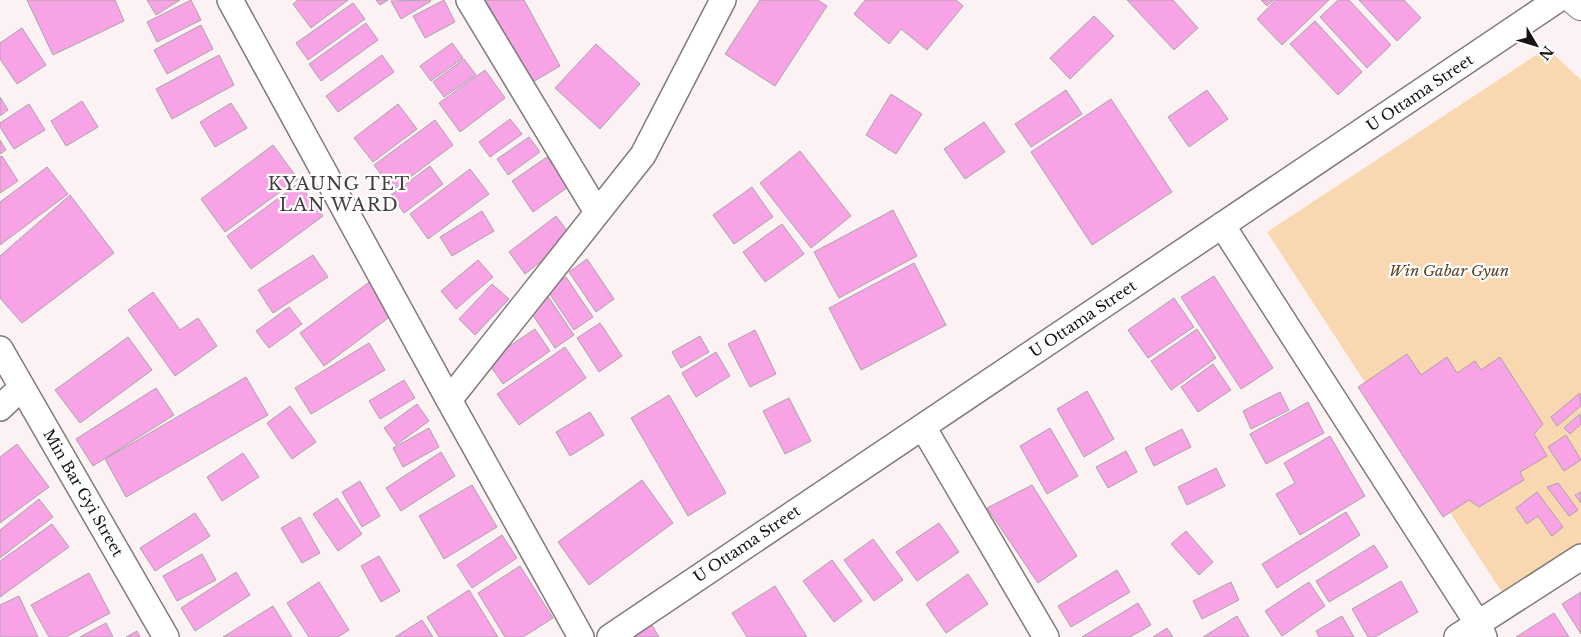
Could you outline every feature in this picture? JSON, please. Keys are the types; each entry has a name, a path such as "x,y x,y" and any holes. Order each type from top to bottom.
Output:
{"main road":[{"path":"1574,0 1581,6"}],"street":[{"path":"230,0 581,637"},
{"path":"469,0 597,212"},
{"path":"449,400 643,155 723,0"},
{"name":"U Ottama Street","path":"610,637 1557,0"},
{"path":"1222,225 1473,633 1581,557"},
{"name":"Min Bar Gyi Street","path":"0,349 166,637"},
{"path":"0,408 22,387"},
{"path":"923,427 1046,637"}],"green space":[{"name":"Win Gabar Gyun","path":"1547,48 1581,80 1581,549 1509,603 1267,232"}],"building":[{"path":"27,0 115,0 124,21 53,55"},
{"path":"147,0 180,0 156,15"},
{"path":"191,0 201,20 157,42 147,22"},
{"path":"298,0 348,0 311,28 293,4"},
{"path":"376,0 388,0 380,5"},
{"path":"430,0 401,19 391,1"},
{"path":"444,0 455,22 425,38 413,16"},
{"path":"486,0 524,0 560,66 531,83"},
{"path":"760,0 818,0 827,6 775,86 725,54"},
{"path":"865,0 956,0 963,6 927,50 901,29 889,44 854,14"},
{"path":"1127,0 1173,0 1198,28 1174,50"},
{"path":"1261,0 1274,0 1267,6"},
{"path":"1276,0 1329,0 1282,45 1257,19"},
{"path":"1338,0 1349,0 1391,45 1367,68 1320,17"},
{"path":"1359,0 1404,0 1421,18 1397,41"},
{"path":"353,3 365,19 308,60 296,43"},
{"path":"1094,16 1114,36 1070,79 1050,58"},
{"path":"1315,21 1362,72 1338,95 1290,44"},
{"path":"366,23 378,40 321,81 309,64"},
{"path":"201,25 213,49 167,74 154,50"},
{"path":"22,28 46,65 17,84 0,59 0,43"},
{"path":"452,43 463,58 431,81 420,66"},
{"path":"596,44 640,84 600,129 555,88"},
{"path":"219,55 234,85 172,119 156,89"},
{"path":"382,55 394,72 338,112 326,96"},
{"path":"464,59 476,75 444,97 433,82"},
{"path":"485,70 505,98 460,132 439,103"},
{"path":"1066,90 1082,114 1031,147 1015,124"},
{"path":"1207,90 1228,119 1189,147 1168,117"},
{"path":"891,94 922,114 896,154 866,135"},
{"path":"0,97 8,110 0,116"},
{"path":"1111,99 1172,192 1092,245 1031,152"},
{"path":"82,101 98,127 66,146 51,121"},
{"path":"231,103 247,128 215,147 200,122"},
{"path":"29,104 45,130 14,149 0,127 0,123"},
{"path":"398,104 417,129 373,162 354,138"},
{"path":"510,119 522,134 490,157 479,142"},
{"path":"435,120 453,145 393,190 374,165"},
{"path":"984,122 1005,152 965,179 944,149"},
{"path":"529,137 540,152 508,175 497,159"},
{"path":"0,140 6,150 0,154"},
{"path":"273,145 298,179 225,232 201,199"},
{"path":"800,151 851,216 811,248 760,183"},
{"path":"2,156 18,181 0,193 0,157"},
{"path":"547,157 568,187 533,212 512,181"},
{"path":"430,166 443,184 404,213 391,195"},
{"path":"47,167 68,194 0,245 0,202"},
{"path":"470,169 489,194 428,239 410,214"},
{"path":"299,183 323,216 251,269 227,236"},
{"path":"752,187 773,217 734,244 713,215"},
{"path":"70,195 114,253 22,323 0,298 0,256"},
{"path":"893,210 917,256 839,298 814,252"},
{"path":"482,211 494,231 452,256 440,237"},
{"path":"556,216 572,237 525,274 509,252"},
{"path":"782,224 804,254 765,282 743,252"},
{"path":"313,255 328,277 273,313 258,290"},
{"path":"587,259 614,299 596,312 569,272"},
{"path":"478,260 493,277 456,309 441,291"},
{"path":"914,263 946,325 861,370 829,308"},
{"path":"1214,276 1273,368 1241,389 1181,297"},
{"path":"566,277 593,317 574,330 547,290"},
{"path":"372,280 396,312 324,366 300,333"},
{"path":"492,284 509,299 475,335 459,319"},
{"path":"153,292 180,330 198,318 217,346 175,376 128,310"},
{"path":"547,295 574,335 555,348 528,308"},
{"path":"1174,298 1194,327 1148,358 1128,330"},
{"path":"289,307 302,324 269,348 256,331"},
{"path":"600,323 622,356 599,372 577,338"},
{"path":"535,329 550,351 503,384 487,361"},
{"path":"1197,329 1216,358 1171,390 1151,361"},
{"path":"755,330 776,374 750,387 728,344"},
{"path":"700,336 709,352 681,368 672,352"},
{"path":"128,337 152,370 80,423 55,390"},
{"path":"369,343 385,370 311,414 295,388"},
{"path":"565,347 586,378 519,425 497,394"},
{"path":"716,352 730,376 696,397 682,373"},
{"path":"1407,354 1421,375 1447,357 1457,373 1475,361 1481,370 1500,357 1543,424 1534,434 1547,456 1520,472 1524,480 1479,507 1469,500 1443,517 1358,387"},
{"path":"1213,364 1231,390 1198,412 1181,387"},
{"path":"246,377 268,415 126,497 105,459"},
{"path":"404,380 415,398 380,419 369,401"},
{"path":"156,388 174,415 93,466 76,439"},
{"path":"1087,391 1114,439 1084,457 1057,409"},
{"path":"1280,392 1289,410 1251,429 1243,411"},
{"path":"1580,393 1581,406 1557,426 1551,417"},
{"path":"669,395 726,493 688,516 631,418"},
{"path":"789,398 811,441 785,454 763,411"},
{"path":"1308,402 1324,433 1266,464 1250,434"},
{"path":"417,404 429,421 396,445 384,428"},
{"path":"290,406 316,442 292,459 267,423"},
{"path":"590,412 604,435 570,456 556,432"},
{"path":"1580,414 1581,424 1570,434 1564,428"},
{"path":"429,428 439,447 403,467 393,448"},
{"path":"1050,428 1078,476 1047,494 1020,446"},
{"path":"1182,429 1191,447 1154,466 1145,448"},
{"path":"1566,435 1581,460 1564,471 1548,447"},
{"path":"1330,436 1365,496 1300,535 1276,494 1295,483 1284,463"},
{"path":"17,444 49,487 0,523 0,457"},
{"path":"1126,451 1137,472 1108,488 1096,467"},
{"path":"441,452 455,476 401,511 386,488"},
{"path":"243,453 259,477 222,501 207,477"},
{"path":"1216,468 1225,486 1187,505 1178,487"},
{"path":"642,480 673,523 589,585 558,542"},
{"path":"360,481 380,516 362,527 342,492"},
{"path":"1558,483 1578,510 1569,516 1547,487"},
{"path":"472,485 497,527 444,559 419,516"},
{"path":"1032,485 1077,556 1038,583 987,508"},
{"path":"1537,492 1563,527 1552,536 1538,516 1527,524 1516,508"},
{"path":"1581,492 1581,503 1575,495"},
{"path":"337,498 362,534 338,551 313,514"},
{"path":"39,499 53,517 0,558 0,530"},
{"path":"1346,512 1360,535 1277,588 1262,564"},
{"path":"195,513 210,536 155,571 140,548"},
{"path":"300,517 320,553 302,563 281,528"},
{"path":"939,523 959,552 917,581 896,552"},
{"path":"52,524 69,547 0,597 0,561"},
{"path":"1186,531 1213,562 1199,575 1171,544"},
{"path":"502,535 517,558 472,588 457,565"},
{"path":"873,539 903,580 874,601 844,560"},
{"path":"1374,545 1388,567 1329,602 1316,581"},
{"path":"202,554 216,580 177,601 163,576"},
{"path":"379,556 400,591 381,602 361,566"},
{"path":"832,560 862,601 834,622 803,581"},
{"path":"520,566 553,618 523,637 505,637 478,593"},
{"path":"1117,570 1130,592 1071,627 1058,606"},
{"path":"236,572 250,595 195,631 181,608"},
{"path":"89,573 110,613 66,637 49,637 31,605"},
{"path":"968,574 988,604 946,633 926,604"},
{"path":"1401,581 1418,612 1375,637 1368,637 1352,609"},
{"path":"319,582 349,630 338,637 309,637 287,603"},
{"path":"1231,582 1239,600 1202,619 1193,601"},
{"path":"1309,582 1325,606 1282,636 1265,611"},
{"path":"775,586 807,637 747,637 732,613"},
{"path":"469,590 498,637 439,637 427,617"},
{"path":"1581,592 1581,634 1562,604"},
{"path":"19,596 38,637 0,637 0,605"},
{"path":"1138,603 1151,625 1130,637 1082,637"},
{"path":"273,606 292,637 223,637"},
{"path":"1554,613 1569,637 1516,637"},
{"path":"1237,616 1249,637 1203,637"},
{"path":"1342,616 1354,637 1319,637 1316,631"},
{"path":"422,620 433,637 395,637"},
{"path":"649,620 659,637 629,637"},
{"path":"106,623 113,637 80,637"},
{"path":"1167,628 1173,637 1153,637"},
{"path":"137,631 140,637 126,637"}],"district":[{"name":"KYAUNG TET LAN WARD","path":"339,194"}]}
